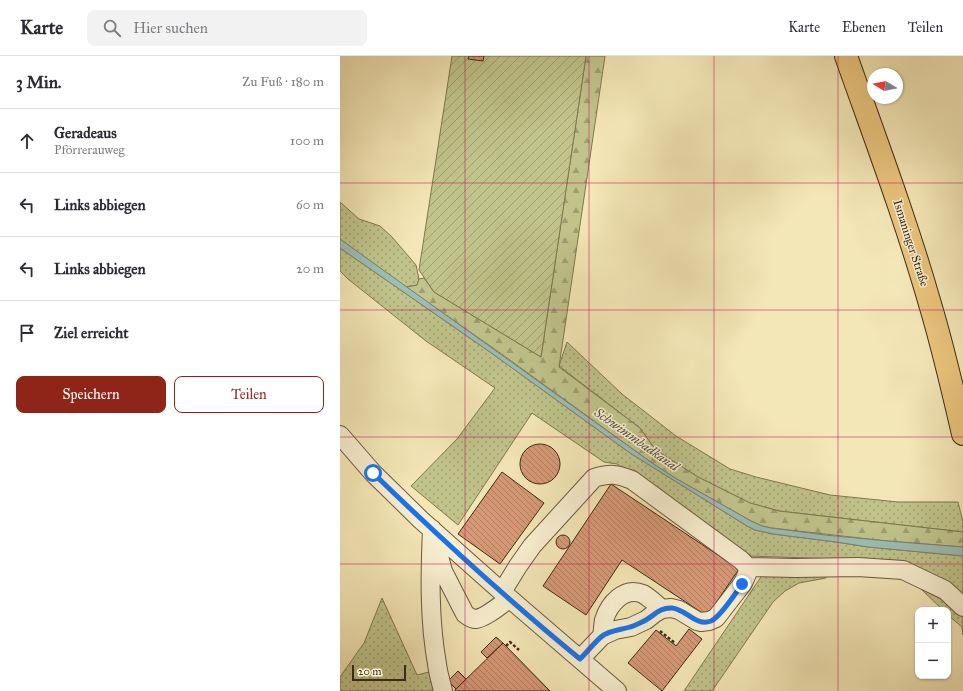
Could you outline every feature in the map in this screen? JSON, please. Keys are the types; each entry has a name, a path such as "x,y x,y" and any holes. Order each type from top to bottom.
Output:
{"main road":[{"name":"Ismaninger Straße","path":"846,56 883,161 928,297 963,434"}],"street":[{"path":"340,435 373,473 421,520 505,596 580,659 607,688"},
{"path":"432,529 443,571 465,614 475,619 495,609 505,596 518,566 532,546 594,478 606,474 623,476 632,480 741,560 748,567 858,567 904,570 945,590 963,607"},
{"path":"432,529 430,565 431,610 437,664 443,691"},
{"path":"580,659 602,636 615,630 631,627 662,610 671,608 679,610 701,622 716,618 742,584 747,574 748,567"},
{"path":"602,636 604,621 609,610 619,597 625,594 631,592 643,594 662,610"}],"path":[{"path":"658,629 675,643 674,644"},
{"path":"506,646 510,642 518,650"}],"green space":[{"path":"452,56 586,56 541,357 434,292 419,270"},
{"path":"586,56 605,56 559,367 640,428 652,445 662,454 698,477 750,503 779,511 963,532 963,547 887,541 771,528 751,521 675,478 652,463 406,287 417,285 419,279 424,278 434,292 541,357"},
{"path":"340,202 359,219 380,226 392,237 416,265 419,279 417,285 406,287 340,239"},
{"path":"340,248 490,352 630,453 747,526 755,530 773,534 868,547 963,556 963,597 839,559 747,556 617,464 604,462 532,413 458,525 411,486 457,439 495,388 426,341 348,279 340,271"},
{"path":"567,342 622,394 676,436 730,469 756,477 830,495 898,502 958,502 963,522 963,532 779,511 750,503 698,477 662,454 652,445 640,428 559,366"},
{"path":"825,573 826,578 799,583 785,591 773,602 712,691 684,691 763,574"},
{"path":"921,589 949,603 963,618 963,635 962,627 951,618 951,607 940,607"},
{"path":"382,598 417,675 433,671 439,691 340,691 340,677 364,643"}],"water":[{"path":"340,239 652,463 675,478 751,521 771,528 825,535 963,547 963,556 868,547 773,534 755,530 747,526 630,453 490,352 340,248"}],"building":[{"path":"469,56 484,56 483,61 468,59"},
{"path":"540,444 548,446 554,450 558,456 560,464 558,472 554,478 548,482 540,484 532,482 526,478 522,472 520,464 522,456 526,450 532,446"},
{"path":"502,472 544,503 500,564 458,534"},
{"path":"611,484 739,569 707,616 622,560 586,615 543,586"},
{"path":"563,535 568,537 570,542 568,547 563,549 558,547 556,542 558,537"},
{"path":"689,629 702,639 662,691 628,663 656,630 676,646"},
{"path":"496,637 503,643 487,658 481,652"},
{"path":"503,643 550,691 455,691 456,689"},
{"path":"458,671 466,679 456,689 448,681"}],"route":[{"path":"373,473 421,520 580,659 602,636 615,630 631,627 662,610 671,608 679,610 701,622 716,618 742,584"}],"water label":[{"name":"Schwimmbadkanal","path":"637,439"}]}
